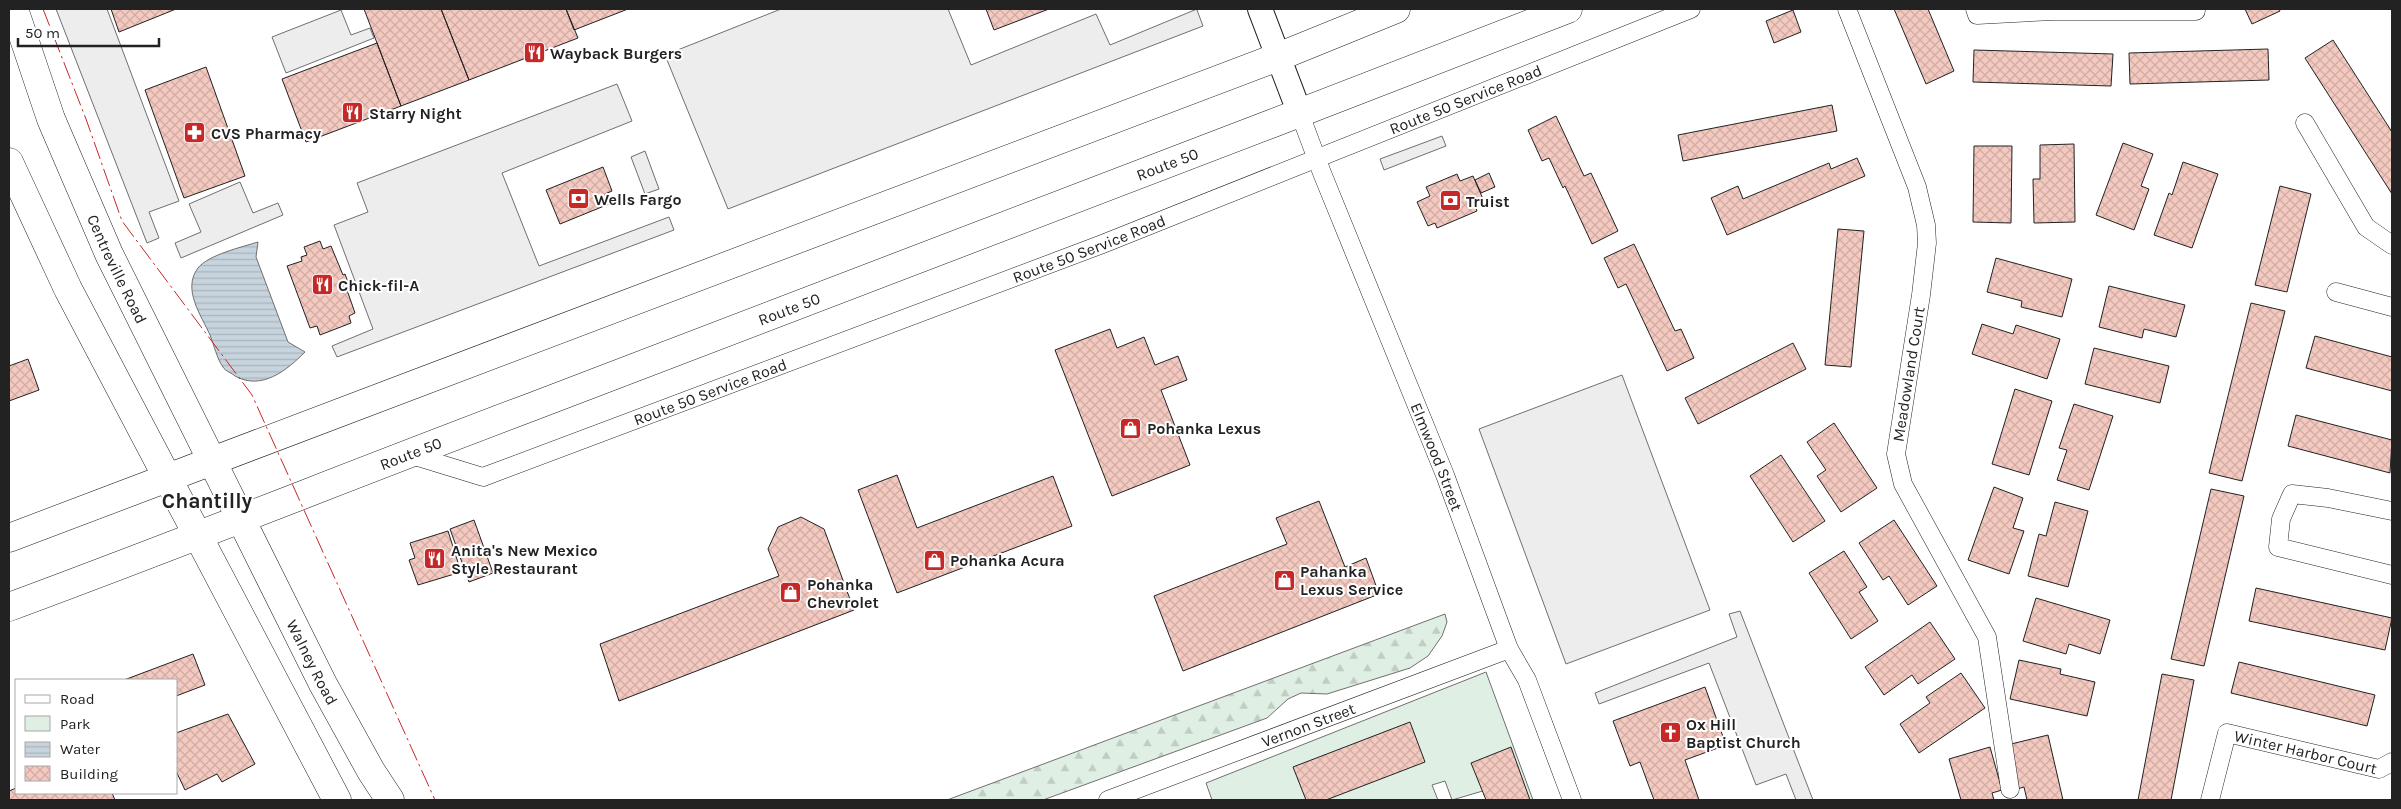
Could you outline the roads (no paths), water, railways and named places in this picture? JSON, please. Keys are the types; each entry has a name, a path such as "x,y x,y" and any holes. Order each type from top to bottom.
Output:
{"main road":[{"name":"Centreville Road","path":"14,9 68,162 109,254 241,520"},
{"path":"23,38 27,9"},
{"path":"9,538 1278,57 1396,9"},
{"name":"Route 50","path":"9,607 197,537 408,454 1300,114 1568,9"},
{"path":"9,162 68,289 337,800"},
{"name":"Walney Road","path":"241,520 323,684 371,771 390,800"}],"street":[{"path":"1260,9 1300,114"},
{"name":"Route 50 Service Road","path":"408,454 483,477 1091,248 1691,9"},
{"name":"Meadowland Court","path":"1847,9 1917,187 1926,225 1921,295 1896,454 1903,484 1987,637 2010,789"},
{"path":"1975,9 1978,15 2056,10 2196,11 2195,9"},
{"name":"Elmwood Street","path":"1300,114 1316,158 1445,475 1509,649 1527,680 1572,800"},
{"path":"2305,123 2366,226 2392,245"},
{"path":"2336,292 2392,307"},
{"path":"2392,511 2292,494 2282,519 2278,548 2392,575"},
{"name":"Vernon Street","path":"1108,800 1509,649"},
{"name":"Winter Harbor Court","path":"2210,800 2227,733 2379,768 2392,762"}],"water":[{"path":"258,242 256,257 288,342 305,352 282,371 264,380 255,381 235,376 223,367 198,311 192,293 192,285 198,268 209,259"}],"place":[{"name":"Wayback Burgers","path":"534,53"},
{"name":"Starry Night","path":"353,113"},
{"name":"CVS Pharmacy","path":"195,133"},
{"name":"Wells Fargo","path":"578,199"},
{"name":"Truist","path":"1450,201"},
{"name":"Chick-fil-A","path":"322,285"},
{"name":"Pohanka Lexus","path":"1131,428"},
{"name":"Anita's New Mexico Style Restaurant","path":"435,559"},
{"name":"Pohanka Acura","path":"934,560"},
{"name":"Pahanka Lexus Service","path":"1284,580"},
{"name":"Pohanka Chevrolet","path":"791,593"},
{"name":"Ox Hill Baptist Church","path":"1670,733"}],"district":[{"name":"Chantilly","path":"207,501"}]}
